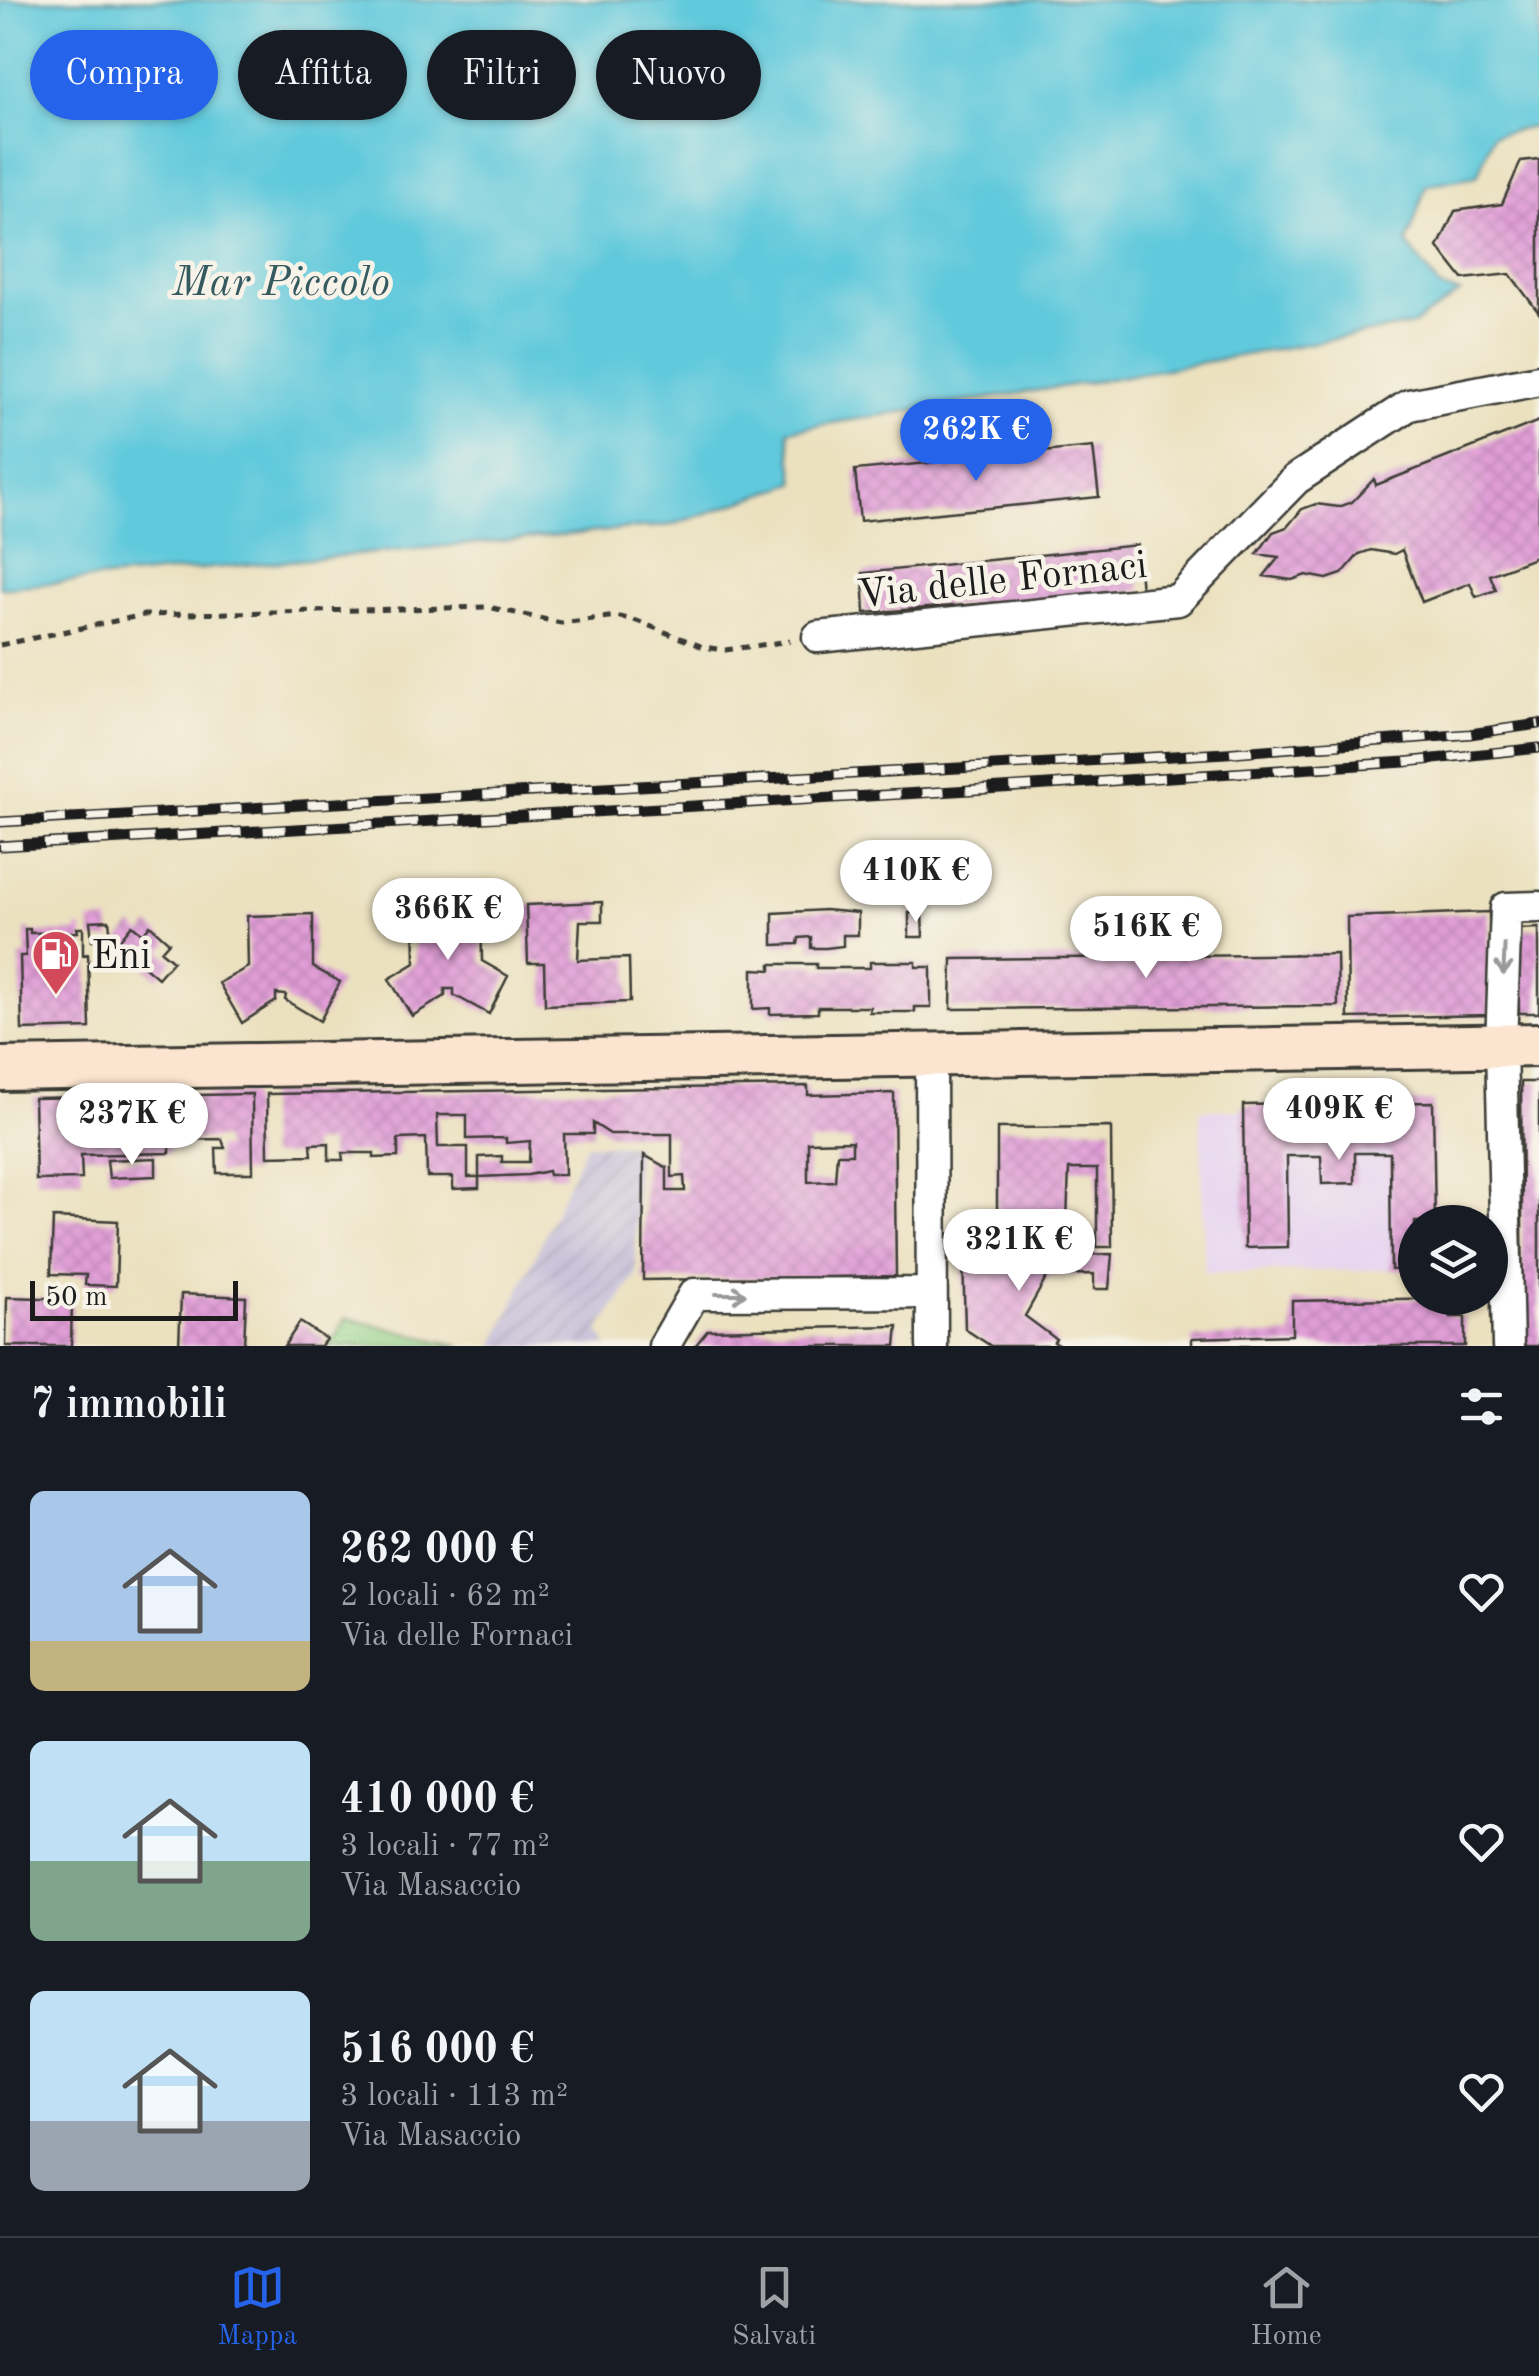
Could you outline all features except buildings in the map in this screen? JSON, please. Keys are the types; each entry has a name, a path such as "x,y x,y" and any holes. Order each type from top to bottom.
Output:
{"main road":[{"path":"0,1069 1520,1045"}],"street":[{"name":"Via delle Fornaci","path":"818,637 1178,600 1296,479 1409,405 1539,380"},
{"path":"1508,1346 1520,1045 1506,908 1539,907"},
{"path":"931,1053 930,1294 940,1341"},
{"path":"664,1346 694,1294 930,1294"}],"path":[{"path":"0,645 144,615 488,607 561,623 616,616 703,647 725,650 818,637"}],"shaded area":[{"path":"1433,1102 1435,1205 1398,1205 1398,1269 1205,1273 1200,1110 1242,1110 1243,1105"},
{"path":"586,1144 636,1145 636,1274 599,1331 607,1346 494,1346"}],"green space":[{"path":"347,1318 460,1346 328,1346"}],"water":[{"name":"Mar Piccolo","path":"0,0 1539,0 1539,126 1493,135 1477,176 1426,185 1407,243 1440,288 1460,293 1413,325 1098,381 788,430 795,483 672,525 0,588"}],"railway":[{"path":"0,822 1226,753 1470,734 1539,724"},
{"path":"0,846 938,792 1405,762 1539,748"}],"place":[{"name":"Eni","path":"56,996"}]}
